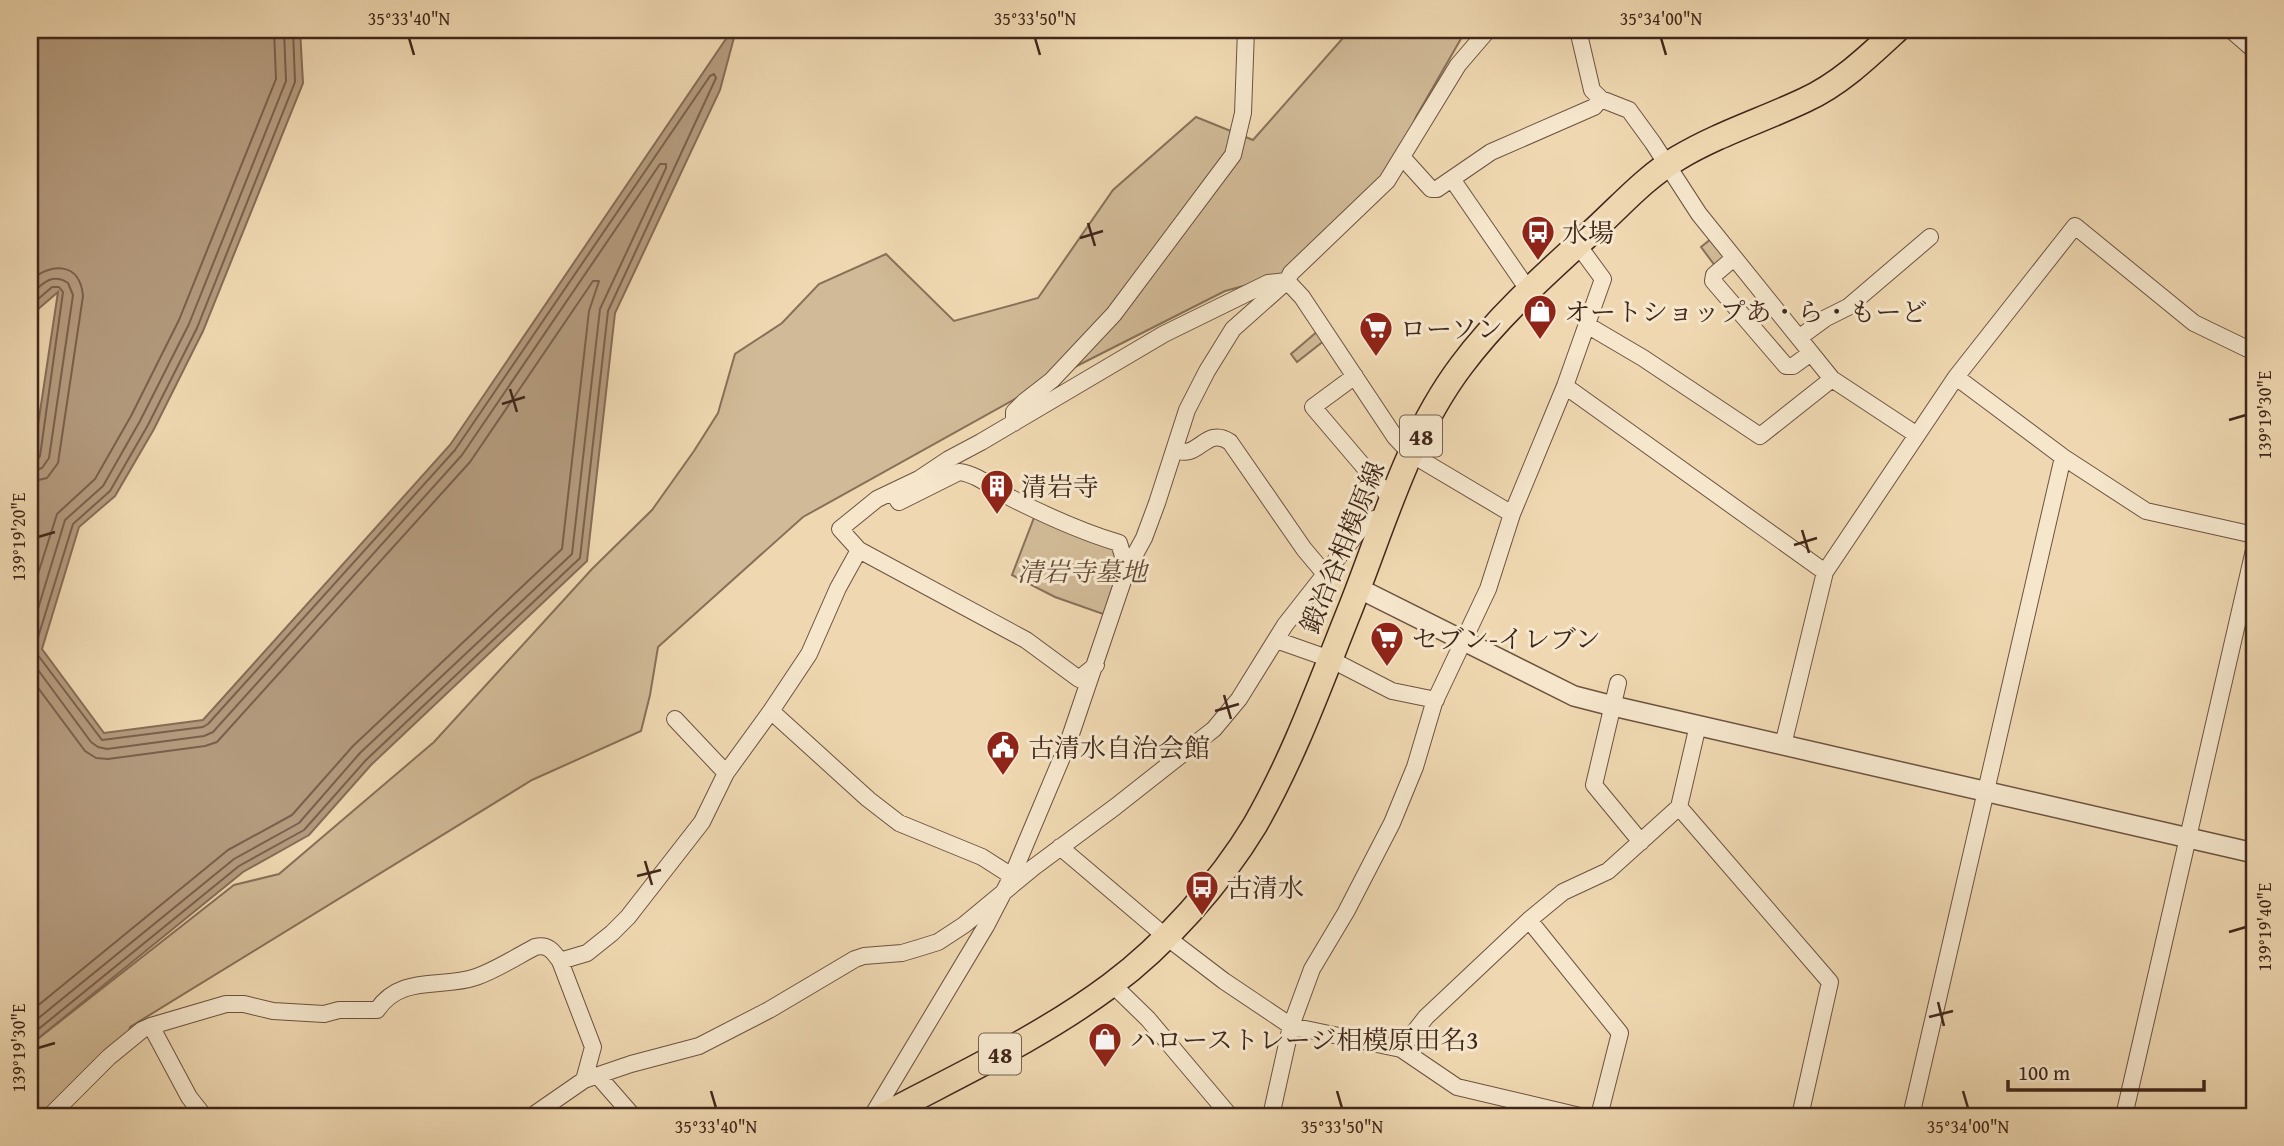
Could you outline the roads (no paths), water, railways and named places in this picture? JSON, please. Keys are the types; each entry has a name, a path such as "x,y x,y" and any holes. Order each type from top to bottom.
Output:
{"main road":[{"name":"鍛冶谷相模原線","path":"883,1116 1051,1025 1112,984 1165,936 1218,878 1254,826 1302,730 1411,454 1459,368 1489,331 1578,245 1667,165 1835,83 1897,30"}],"street":[{"path":"1014,423 1014,412 1052,380 1114,314 1233,155 1243,113 1246,30"},
{"path":"1015,878 1096,665 1127,569 1144,538 1187,410 1207,371 1233,329 1287,281 1305,259 1387,181 1458,65 1488,30"},
{"path":"1578,30 1592,90 1601,99 1629,110 1699,215 1832,379 1917,435"},
{"path":"2231,30 2254,50"},
{"path":"2244,30 2254,39"},
{"path":"1403,158 1431,189 1437,189 1491,152 1594,107 1601,99"},
{"path":"1452,179 1530,291"},
{"path":"1783,745 1825,572 1956,377 2075,226 2194,323 2254,352"},
{"path":"1800,337 1826,318 1848,307 1930,237"},
{"path":"1271,1116 1291,1026 1312,969 1346,912 1392,823 1415,767 1436,699 1488,589 1512,514 1587,325 1603,279 1578,245"},
{"path":"1734,258 1714,275 1713,281 1786,366 1793,366 1811,353"},
{"path":"1096,665 1079,679 1026,640 859,550 840,528 877,499 893,493 1164,334 1268,283 1287,281"},
{"path":"1287,281 1303,297 1395,437 1411,454 1512,514"},
{"path":"1587,325 1643,358 1759,436 1832,379"},
{"path":"872,1116 986,926 1001,896 1015,878 1115,807 1214,729 1239,699 1285,625 1362,527 1389,509 1313,407 1355,376"},
{"path":"1956,377 2063,457 2146,511 2254,535"},
{"path":"1565,386 1825,572"},
{"path":"1175,449 1181,452 1192,451 1214,436 1222,436 1230,442 1304,549 1325,574"},
{"path":"1911,1116 2063,457"},
{"path":"893,493 899,502 959,472 968,473 1043,514 1076,529 1119,543 1127,569"},
{"path":"560,961 587,953 628,916 702,822 726,773 809,654 859,550"},
{"path":"2124,1116 2254,550"},
{"path":"1358,589 1574,696 2254,853"},
{"path":"1276,640 1329,659 1392,691 1436,699"},
{"path":"1618,683 1594,785 1641,842"},
{"path":"771,711 891,817 982,857 1015,878"},
{"path":"675,719 726,773"},
{"path":"1401,1049 1426,1017 1529,920 1563,892 1608,871 1679,807 1698,726"},
{"path":"1679,807 1830,982 1800,1116"},
{"path":"1060,846 1165,936 1224,981 1291,1026 1401,1049 1457,1087 1559,1114 1580,1116"},
{"path":"532,1116 568,1089 591,1078 699,1046 864,956 902,953 938,942 1001,896"},
{"path":"1529,920 1619,1033 1599,1116"},
{"path":"50,1116 109,1057 142,1030 151,1026 226,1004 324,1014 339,1010 377,1010 384,999 408,986 433,982 450,984 478,976 542,945 551,949 560,961 593,1048 591,1078"},
{"path":"1112,984 1148,1019 1230,1116"},
{"path":"151,1026 188,1097 204,1116"},
{"path":"591,1078 633,1116"}],"water":[{"path":"40,30 300,30 303,83 203,331 154,429 115,496 79,527 42,649 104,733 203,720 450,445 732,30 736,30 720,90 615,313 587,561 371,765 309,835 243,872 30,1045 30,478 58,292 30,316 30,42"}],"place":[{"name":"水場","path":"1538,262"},
{"name":"オートショップあ・ら・もーど","path":"1540,341"},
{"name":"ローソン","path":"1376,358"},
{"name":"清岩寺","path":"997,516"},
{"name":"セブン-イレブン","path":"1387,668"},
{"name":"古清水自治会館","path":"1003,777"},
{"name":"古清水","path":"1202,917"},
{"name":"ハローストレージ相模原田名3","path":"1105,1069"}],"park label":[{"name":"清岩寺墓地","path":"1082,571"}]}
